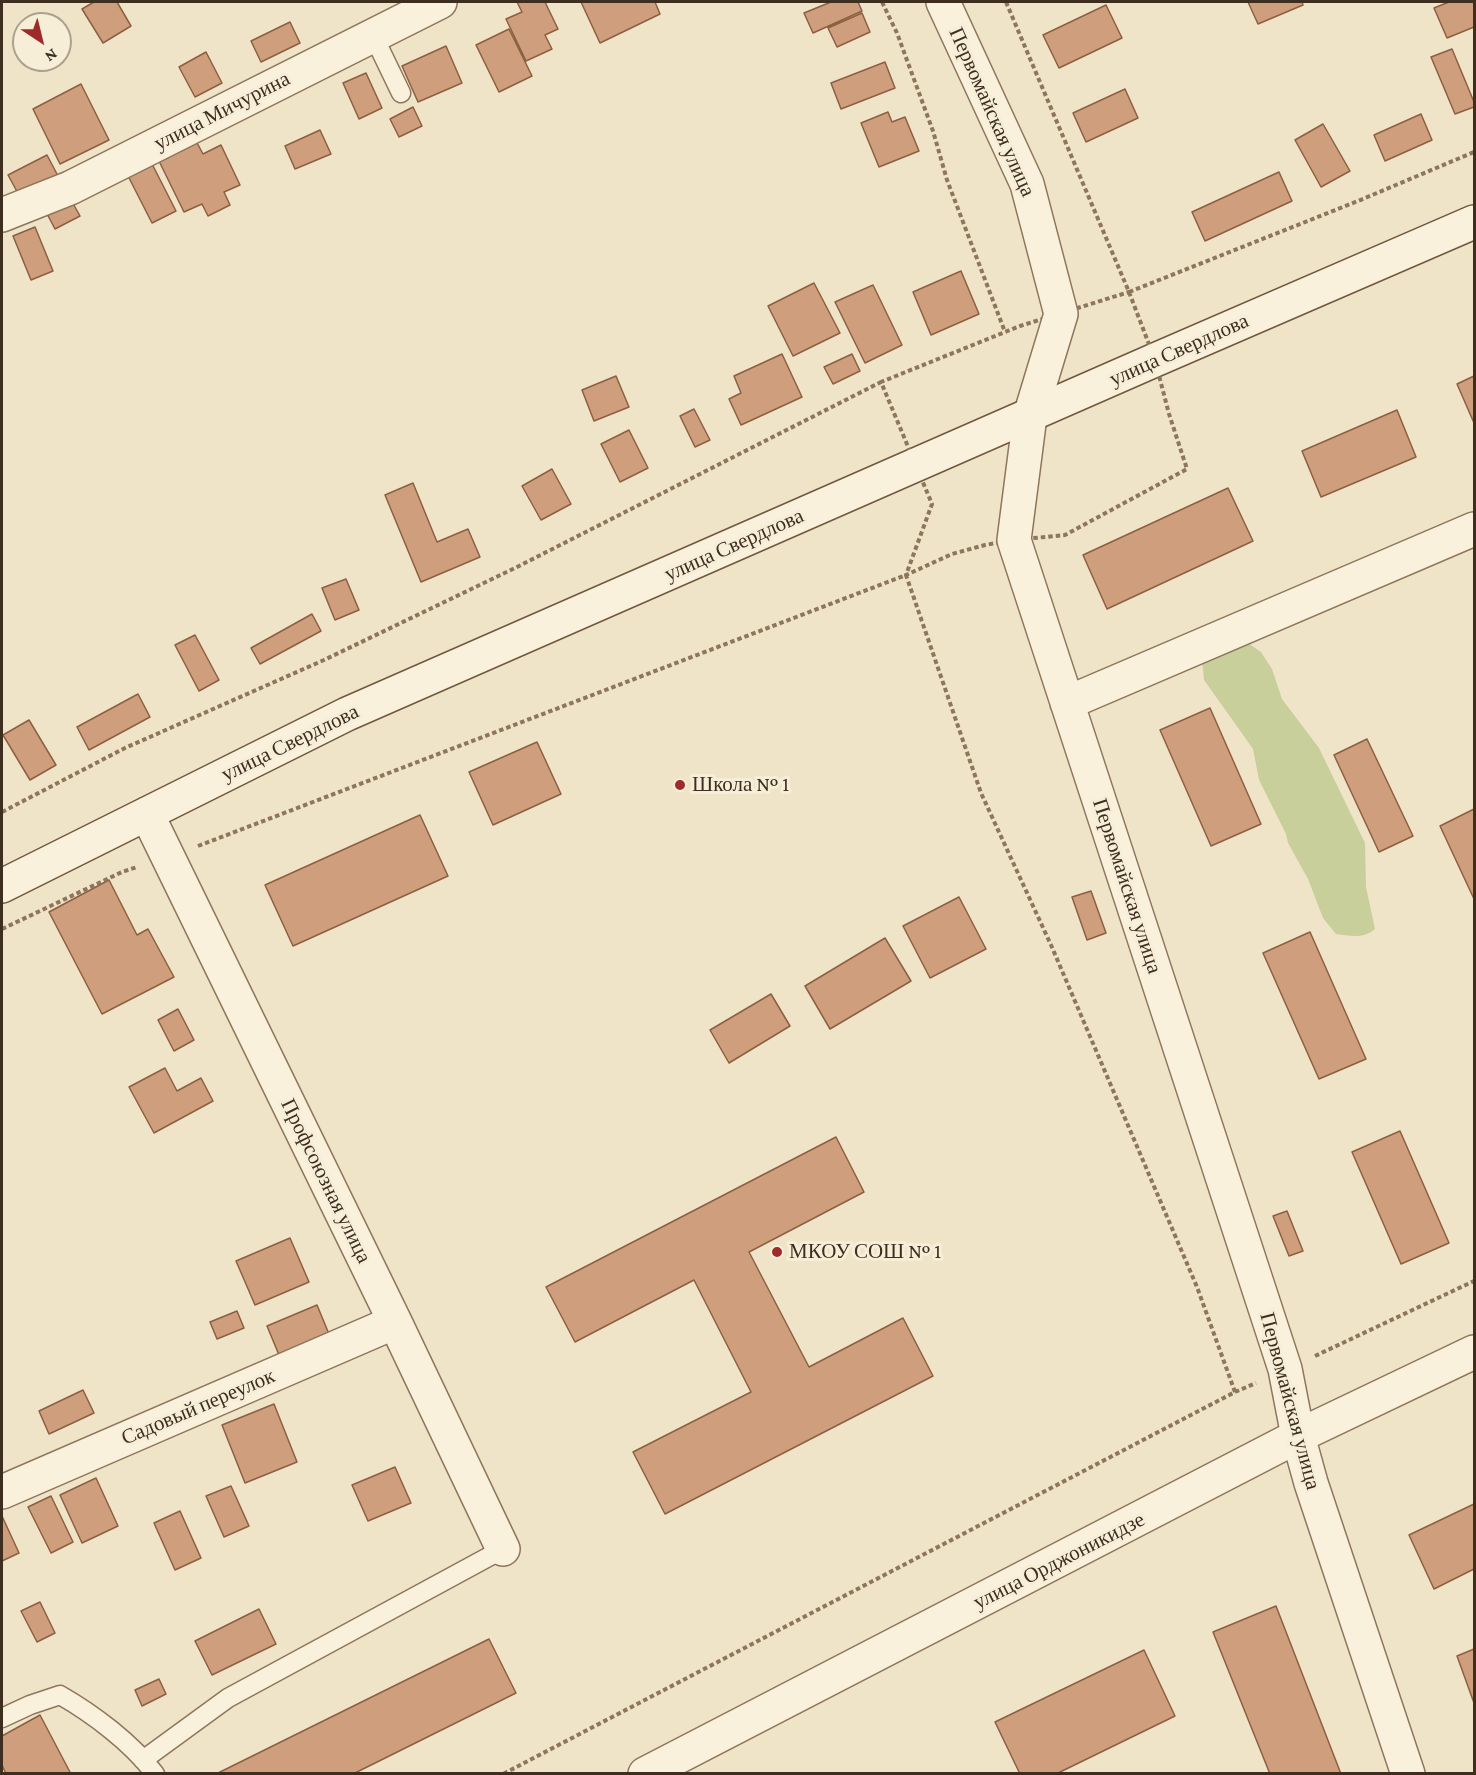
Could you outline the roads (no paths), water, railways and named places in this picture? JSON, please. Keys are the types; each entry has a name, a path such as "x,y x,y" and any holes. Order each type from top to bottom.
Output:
{"street":[{"name":"улица Мичурина","path":"2,215 70,188 440,2"},
{"name":"Первомайская улица","path":"943,2 1027,184 1061,314 1030,416 1014,540 1285,1369 1298,1436 1311,1483 1408,1773"},
{"name":"улица Свердлова","path":"2,886 347,714 1474,222"},
{"path":"1067,703 1474,529"},
{"name":"Профсоюзная улица","path":"147,814 396,1322 503,1549"},
{"name":"Садовый переулок","path":"2,1492 396,1322"},
{"name":"улица Орджоникидзе","path":"645,1773 1298,1436 1474,1352"}],"lane":[{"path":"373,34 400,93"},
{"path":"2,1718 60,1695 80,1707 130,1747 149,1767 228,1698 503,1549"}],"place":[{"name":"Школа № 1","path":"680,785"},
{"name":"МКОУ СОШ № 1","path":"777,1252"}]}
